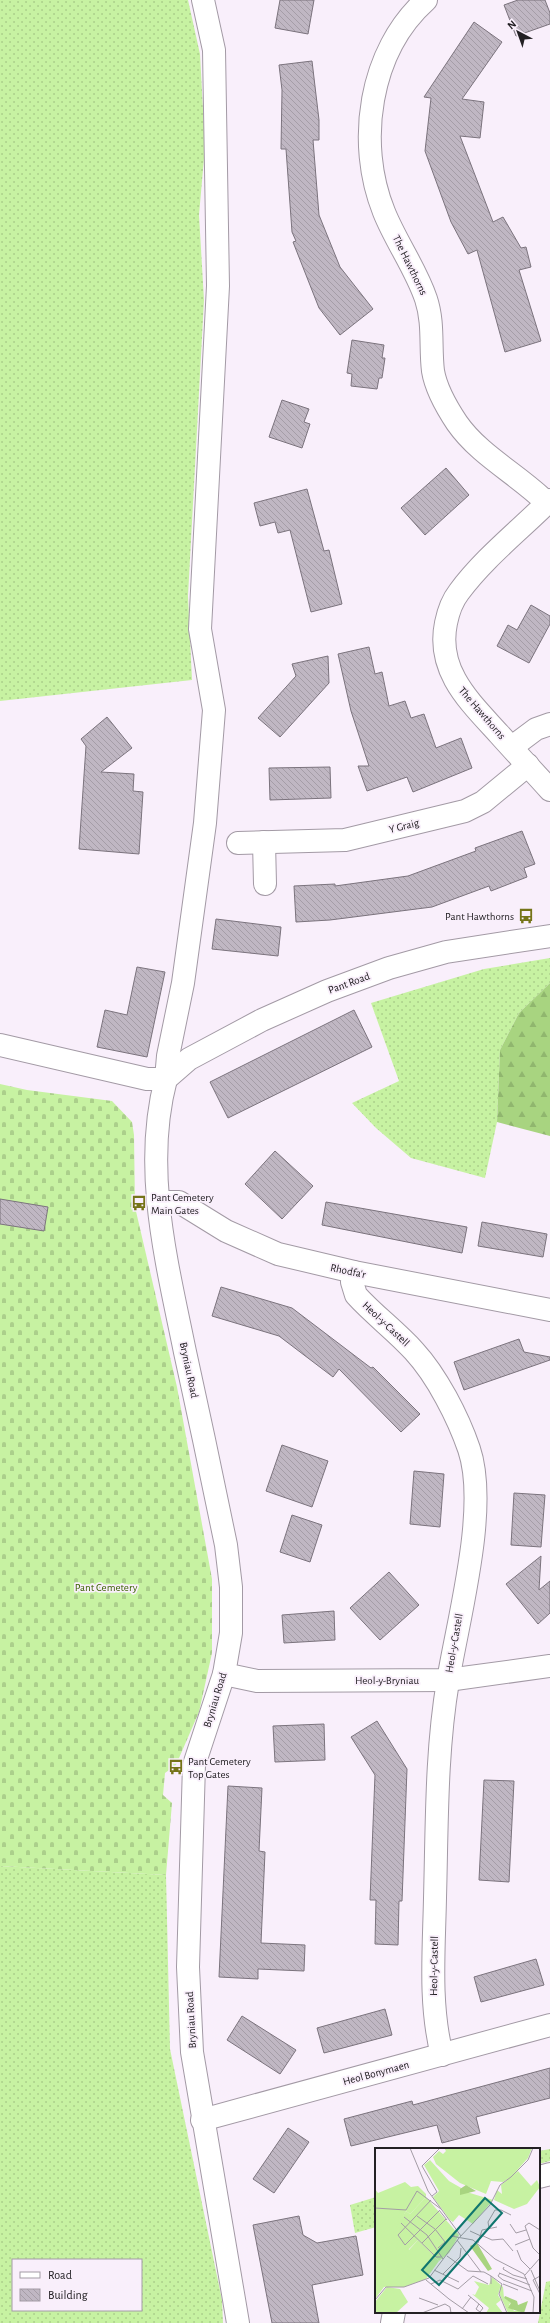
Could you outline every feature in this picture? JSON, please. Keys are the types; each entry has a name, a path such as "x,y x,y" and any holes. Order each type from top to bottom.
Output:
{"street":[{"name":"Bryniau Road","path":"203,0 214,50 218,286 200,629 214,710 205,823 183,983 168,1056 166,1079 160,1102 157,1138 158,1202 165,1254 226,1545 230,1587 231,1633 224,1674 194,1765 192,1786 188,1967 192,2052 202,2120 238,2323"},
{"name":"The Hawthorns","path":"426,0 405,23 393,43 381,70 372,103 369,139 374,175 384,212 426,299 431,319 434,372 442,397 458,423 474,443 548,502 461,589 448,614 444,635 444,653 450,673 463,694 550,790"},
{"name":"The Hawthorns","path":"512,747 536,728 550,724"},
{"name":"Y Graig","path":"238,843 345,840 465,811 483,802 528,765"},
{"path":"264,842 265,884"},
{"name":"Pant Road","path":"166,1079 189,1059 262,1020 327,990 389,968 446,952 550,936"},
{"path":"0,1045 148,1079 166,1079"},
{"name":"Rhodfa'r","path":"158,1202 179,1202 226,1231 278,1254 354,1272 550,1310"},
{"name":"Heol-y-Castell","path":"354,1272 352,1282 356,1295 415,1352 439,1386 458,1422 470,1451 475,1489 470,1560 448,1680 438,1769 433,2003 442,2055"},
{"name":"Heol-y-Bryniau","path":"224,1674 257,1681 448,1680 550,1666"},
{"name":"Heol Bonymaen","path":"202,2120 550,2025"},
{"path":"540,2177 550,2174"},
{"path":"392,2323 394,2313"}],"green space":[{"path":"0,0 188,0 200,54 205,147 199,215 204,300 188,596 192,680 0,701"},
{"path":"550,958 550,983 519,1013 500,1050 497,1122 485,1178 411,1158 376,1128 352,1103 399,1081 371,1003 484,969"},
{"path":"550,983 550,1136 497,1122 500,1050 519,1013"},
{"name":"Pant Cemetery","path":"0,1084 27,1090 112,1101 132,1122 134,1135 135,1207 177,1387 212,1579 212,1653 199,1712 176,1765 165,1773 163,1795 172,1803 166,1875 0,1866"},
{"path":"0,1866 166,1875 170,2049 222,2300 223,2323 0,2323"},
{"path":"550,2149 550,2161 540,2164 540,2151"},
{"path":"375,2197 375,2227 355,2233 350,2205"},
{"path":"550,2281 550,2323 538,2323 540,2313 546,2282"}],"building":[{"path":"280,0 314,0 308,34 275,28"},
{"path":"518,0 545,0 550,13 550,24 516,36 504,5"},
{"path":"474,22 502,42 462,99 484,102 480,138 460,136 493,222 503,217 521,248 526,247 531,267 519,270 541,341 505,352 477,250 468,254 451,222 425,151 431,98 424,97"},
{"path":"312,61 319,120 319,140 313,140 319,215 340,267 373,309 340,335 319,308 293,242 296,241 292,232 286,149 281,149 282,90 279,65"},
{"path":"352,340 384,345 382,358 385,358 382,378 379,378 377,389 351,386 352,374 347,373"},
{"path":"282,400 309,409 304,422 310,424 302,448 269,437"},
{"path":"446,468 469,495 425,535 401,508"},
{"path":"307,489 324,551 329,550 342,604 311,612 290,530 278,533 275,522 260,526 254,503"},
{"path":"531,605 550,616 550,624 529,663 497,646 508,625 517,630"},
{"path":"369,647 375,674 382,672 389,706 405,701 411,718 424,714 436,748 461,738 472,768 413,792 407,777 367,791 358,766 369,766 351,711 338,654"},
{"path":"328,656 329,683 280,737 258,718 296,676 292,664"},
{"path":"107,717 132,748 101,772 134,774 133,791 143,792 139,854 79,849 86,746 81,739"},
{"path":"330,767 331,798 270,800 269,768"},
{"path":"522,831 535,864 524,868 527,877 491,891 489,886 432,907 330,920 296,922 294,886 335,884 335,886 408,876 476,851 475,848"},
{"path":"216,919 281,927 278,956 212,949"},
{"path":"137,967 165,972 147,1057 97,1047 105,1010 127,1015"},
{"path":"354,1010 372,1047 228,1118 210,1082"},
{"path":"275,1151 313,1186 282,1219 245,1184"},
{"path":"0,1199 48,1207 44,1231 0,1224"},
{"path":"326,1202 467,1227 462,1253 322,1225"},
{"path":"482,1222 547,1234 543,1257 478,1246"},
{"path":"221,1287 292,1308 371,1368 373,1367 420,1414 401,1432 339,1369 333,1377 279,1336 212,1316"},
{"path":"519,1339 524,1352 550,1357 550,1360 464,1390 454,1362"},
{"path":"282,1445 328,1461 312,1507 266,1491"},
{"path":"414,1471 444,1474 440,1527 410,1524"},
{"path":"514,1493 545,1495 541,1547 511,1545"},
{"path":"292,1515 322,1525 310,1562 280,1552"},
{"path":"541,1556 539,1590 550,1581 550,1613 538,1624 506,1584"},
{"path":"389,1572 419,1605 380,1640 350,1608"},
{"path":"334,1611 335,1640 284,1643 282,1615"},
{"path":"377,1721 407,1769 402,1901 399,1901 398,1945 375,1944 376,1900 370,1900 375,1775 351,1737"},
{"path":"324,1724 325,1760 275,1762 273,1726"},
{"path":"484,1780 514,1781 509,1882 479,1880"},
{"path":"228,1786 262,1788 259,1851 265,1852 261,1943 305,1945 304,1971 258,1969 258,1979 219,1977"},
{"path":"536,1959 544,1985 481,2002 474,1977"},
{"path":"385,2009 392,2035 324,2053 317,2028"},
{"path":"242,2016 296,2050 280,2074 227,2040"},
{"path":"550,2068 550,2098 476,2117 480,2133 442,2143 437,2125 351,2146 344,2119 412,2101 413,2105"},
{"path":"288,2128 309,2142 274,2193 253,2179"},
{"path":"299,2216 303,2235 317,2243 356,2236 363,2275 312,2285 319,2323 272,2323 253,2225"}],"place":[{"name":"Pant Hawthorns","path":"526,916"},
{"name":"Pant Cemetery Main Gates","path":"139,1203"},
{"name":"Pant Cemetery Top Gates","path":"176,1767"}]}
